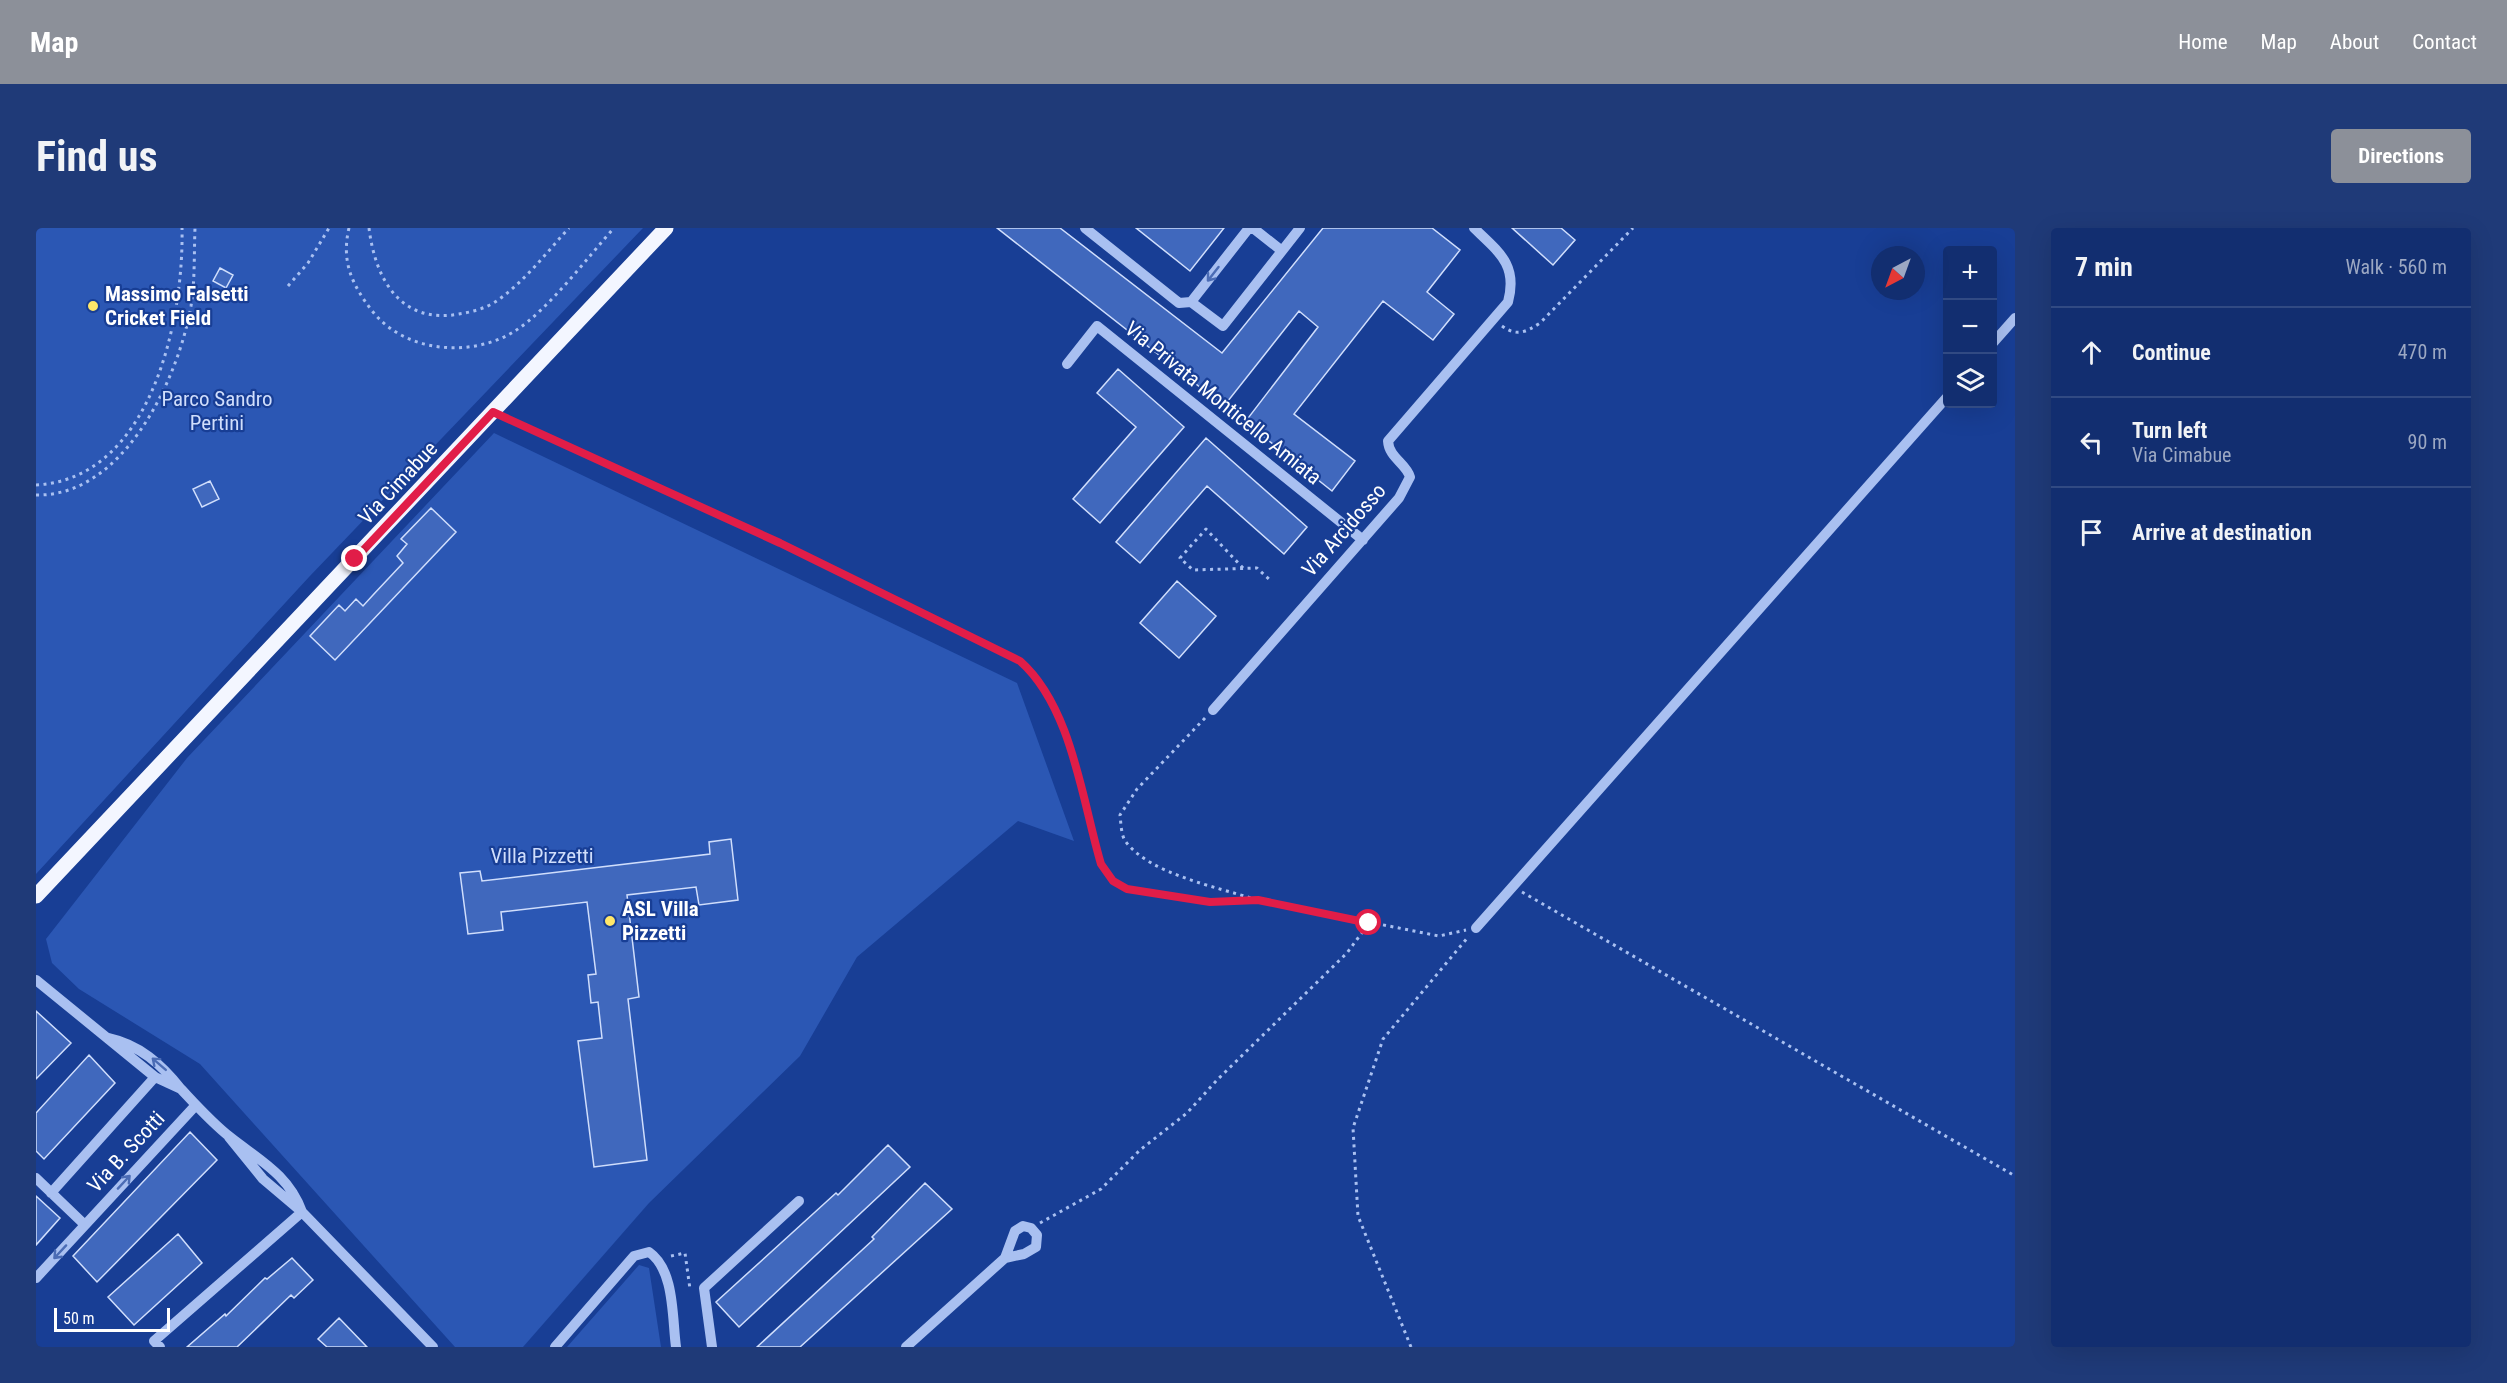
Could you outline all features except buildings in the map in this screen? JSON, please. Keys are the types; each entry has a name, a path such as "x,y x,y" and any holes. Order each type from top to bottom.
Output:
{"main road":[{"name":"Via Cimabue","path":"36,897 666,228"}],"street":[{"path":"1085,228 1179,303 1191,302 1223,326 1300,228"},
{"path":"1191,302 1251,228 1282,251"},
{"name":"Via Arcidosso","path":"1213,710 1400,498 1410,477 1408,471 1391,454 1388,441 1508,302 1513,287 1505,259 1474,228"},
{"path":"1997,338 2015,318"},
{"name":"Via Privata Monticello Amiata","path":"1067,364 1097,326 1363,540"},
{"path":"1476,928 1943,401"},
{"path":"36,980 155,1077 181,1089"},
{"path":"108,1038 122,1041 154,1059 229,1137 263,1179 302,1212 433,1347"},
{"path":"51,1193 155,1077"},
{"name":"Via B. Scotti","path":"36,1278 196,1105"},
{"path":"229,1137 275,1171 297,1196 302,1212"},
{"path":"263,1179 268,1171 275,1171"},
{"path":"36,1178 85,1225"},
{"path":"712,1347 704,1288 799,1201"},
{"path":"157,1344 302,1212"},
{"path":"906,1347 1005,1258 1015,1232 1023,1226 1031,1228 1037,1234 1036,1247 1024,1254 1005,1258"},
{"path":"555,1347 634,1256 648,1252 658,1259 666,1276 676,1347"}],"path":[{"path":"36,484 63,482 89,470 131,429 146,404 158,378 179,297 182,228"},
{"path":"36,495 57,496 82,485 131,443 152,416 172,369 190,307 195,228"},
{"path":"288,286 308,263 329,228"},
{"path":"348,228 347,271 361,296 378,317 399,334 424,345 459,349 515,331 544,305 614,228"},
{"path":"369,228 373,256 383,279 396,297 421,312 448,316 473,312 496,302 518,283 569,228"},
{"path":"1495,319 1509,331 1516,333 1527,331 1540,322 1633,228"},
{"path":"493,412 780,543 1020,661 1034,673 1044,688 1067,740 1101,864 1113,881 1127,889 1210,902 1258,900"},
{"path":"1244,568 1206,529 1179,558 1192,570 1257,568 1272,582"},
{"path":"1213,710 1137,789 1120,815 1124,841 1141,856 1169,871 1258,900 1439,936 1476,928"},
{"path":"1513,886 2015,1176"},
{"path":"1031,1228 1101,1189 1140,1150 1187,1113 1218,1079 1347,953 1369,923"},
{"path":"1411,1347 1358,1216 1353,1128 1383,1039 1476,928"},
{"path":"658,1259 685,1253 692,1300"}],"green space":[{"name":"Parco Sandro Pertini","path":"36,228 643,228 309,577 36,874"},
{"name":"Villa Pizzetti","path":"494,433 1017,683 1074,841 1018,821 857,957 800,1056 649,1203 523,1347 455,1347 200,1064 79,989 52,963 46,939 187,758"},
{"path":"639,1265 649,1268 661,1347 567,1347"}],"place":[{"name":"Massimo Falsetti Cricket Field","path":"93,306"},
{"name":"ASL Villa Pizzetti","path":"610,921"}],"route":[{"path":"355,559 493,412 780,543 1020,661 1034,673 1044,688 1067,740 1101,864 1113,881 1127,889 1149,894 1210,902 1258,900 1369,923"}]}
